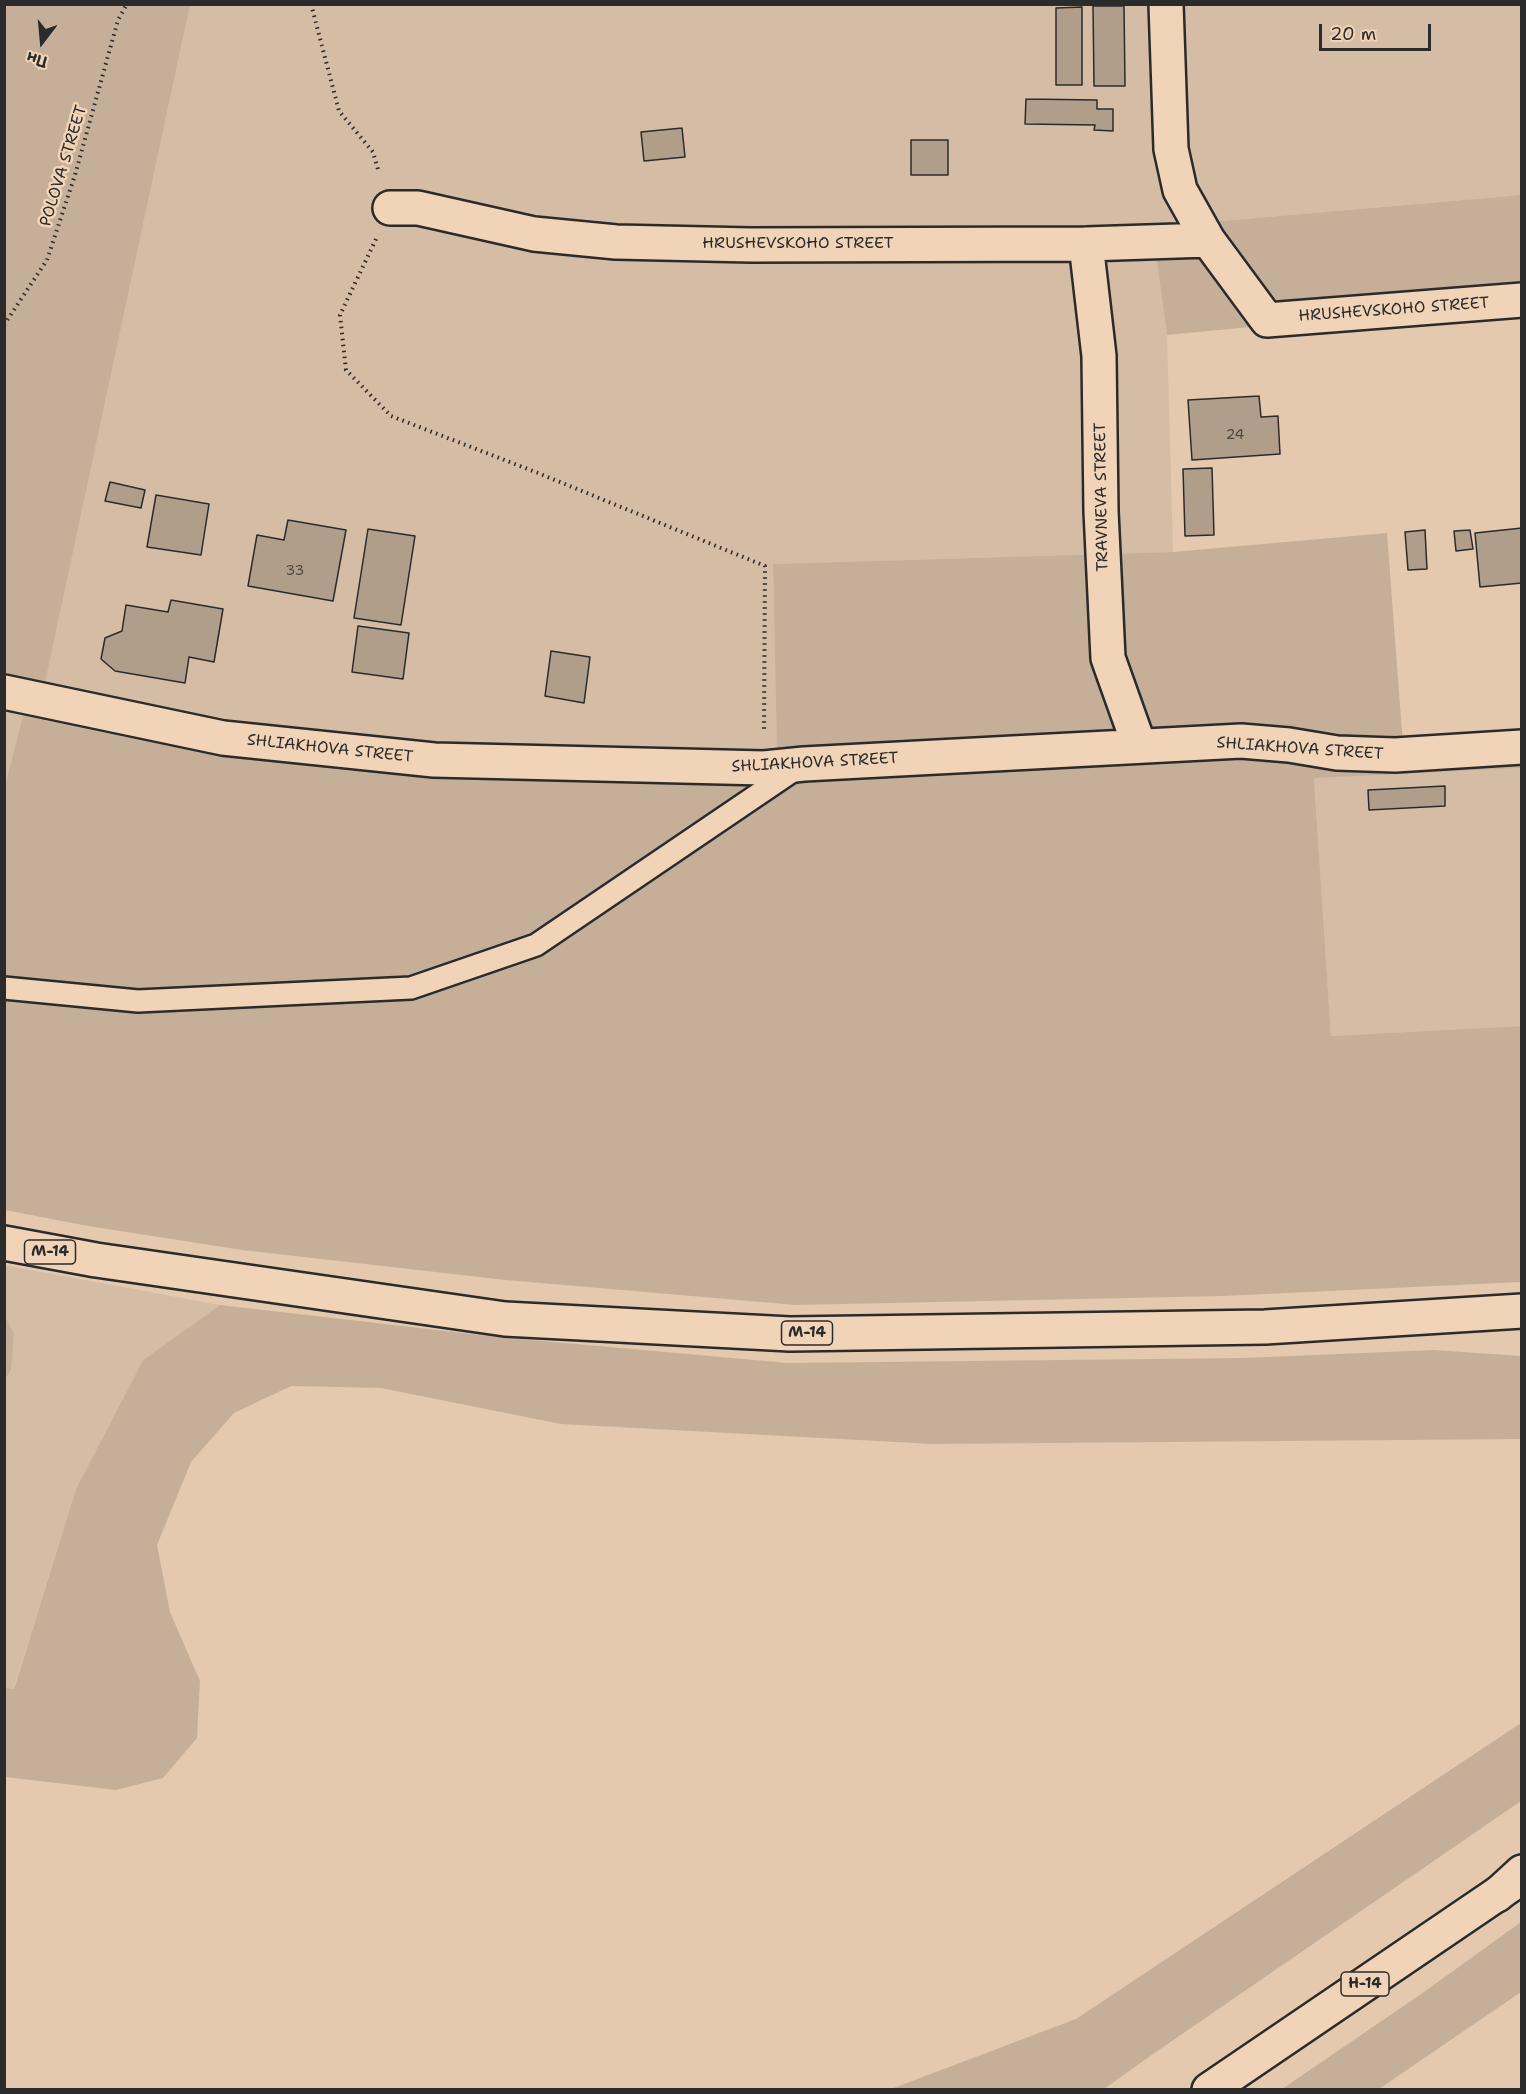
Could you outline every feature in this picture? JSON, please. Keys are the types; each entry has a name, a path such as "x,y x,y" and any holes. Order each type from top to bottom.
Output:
{"main road":[{"path":"1166,4 1171,149 1180,189 1208,240"},
{"name":"HRUSHEVSKOHO STREET","path":"390,208 418,208 534,234 616,242 751,245 1086,244 1208,240 1267,320 1521,300"},
{"name":"TRAVNEVA STREET","path":"1086,244 1100,356 1101,511 1108,658 1139,746"},
{"name":"SHLIAKHOVA STREET","path":"4,692 224,738 434,760 764,768 1241,741 1289,745 1337,753 1395,755 1521,747"},
{"name":"М-14","path":"4,1243 96,1260 505,1319 778,1333 1265,1327 1521,1311"},
{"path":"1418,1317 1521,1332"},
{"path":"1509,1886 1521,1872"},
{"name":"Н-14","path":"1209,2090 1509,1886"}],"lane":[{"path":"4,988 138,1000 411,988 536,945 804,764"}],"path":[{"name":"POLOVA STREET","path":"4,325 47,260 75,174 118,20 127,4"},
{"path":"310,4 339,111 373,152 390,208 340,315 346,370 391,416 516,464 765,566 764,768"}],"shaded area":[{"path":"4,5 190,5 43,692 5,684"},
{"path":"190,5 1521,5 1521,195 1152,227 1167,335 1173,552 773,564 777,757 351,754 351,771 204,753 5,790 5,684 43,691"},
{"path":"1521,195 1521,295 1248,317 1250,327 1167,335 1152,227"},
{"path":"1387,533 1403,745 777,757 773,564 1173,552"},
{"path":"23,716 204,753 351,771 630,776 1139,754 1521,756 1521,768 1314,778 1331,1036 1521,1026 1521,1282 1223,1296 796,1305 506,1280 242,1250 88,1226 5,1210 4,790"},
{"path":"1521,768 1521,1026 1331,1036 1314,777"},
{"path":"4,1265 220,1305 143,1360 76,1489 13,1690 4,1688"},
{"path":"220,1305 498,1337 788,1363 1242,1358 1434,1350 1521,1356 1521,1439 933,1444 561,1424 381,1388 291,1386 234,1413 191,1462 157,1545 170,1612 200,1681 197,1738 163,1778 116,1790 5,1777 5,1688 14,1689 76,1489 143,1360"},
{"path":"5,1316 14,1334 11,1370 5,1379"},
{"path":"1521,1723 1521,1801 1104,2089 891,2089 1076,2019"},
{"path":"1521,1922 1521,1992 1379,2089 1282,2089 1424,1992"}],"building":[{"path":"1093,6 1124,6 1125,86 1094,86"},
{"path":"1082,7 1082,85 1056,85 1056,8"},
{"path":"1026,99 1097,100 1097,109 1113,109 1113,131 1094,130 1095,125 1025,124"},
{"path":"682,128 685,157 644,161 641,132"},
{"path":"911,140 948,140 948,175 911,175"},
{"path":"1259,396 1261,417 1278,416 1280,454 1192,460 1188,400"},
{"path":"1212,468 1214,535 1185,536 1183,469"},
{"path":"110,482 145,490 141,508 105,501"},
{"path":"156,495 209,504 201,555 147,547"},
{"path":"288,520 346,530 333,601 248,586 257,535 284,540"},
{"path":"1522,528 1522,583 1480,587 1475,533"},
{"path":"368,529 415,536 401,625 354,618"},
{"path":"1425,530 1427,569 1408,570 1405,532"},
{"path":"1470,530 1473,549 1456,551 1454,531"},
{"path":"171,600 223,609 214,662 189,657 185,683 115,671 101,659 105,638 122,631 126,605 168,612"},
{"path":"358,626 409,633 403,679 352,672"},
{"path":"551,651 590,657 584,703 545,696"},
{"path":"1445,786 1445,806 1369,810 1368,790"}]}
